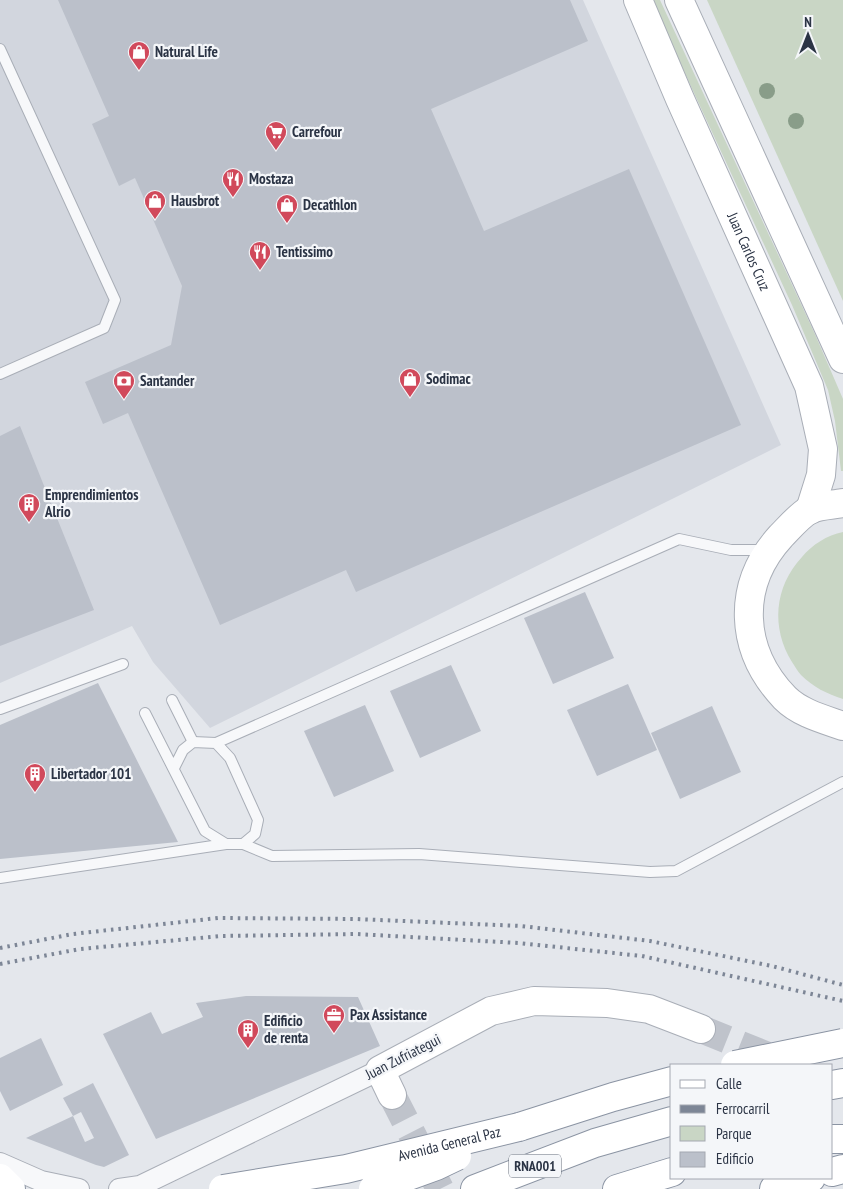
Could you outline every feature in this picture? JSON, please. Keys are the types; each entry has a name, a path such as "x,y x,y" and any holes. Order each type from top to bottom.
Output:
{"main road":[{"name":"Juan Carlos Cruz","path":"638,0 688,117 809,386 823,449 821,475 810,510"},
{"path":"680,0 843,359"},
{"path":"843,503 810,510 791,526 769,550 754,579 748,611 752,644 765,674 786,699 814,717 843,726"},
{"name":"Juan Zufriategui","path":"380,1070 491,1011 534,1001 608,1003 649,1010 701,1030"},
{"path":"740,1064 843,1043"},
{"path":"380,1070 392,1095"},
{"name":"Avenida General Paz","path":"223,1189 346,1169 519,1127 613,1097 670,1082"},
{"name":"RNA001","path":"475,1189 595,1143 670,1122"},
{"path":"373,1189 436,1166 519,1127"},
{"path":"617,1189 670,1173"},
{"path":"0,1178 11,1189"},
{"path":"774,1189 808,1179"}],"street":[{"name":"Juan Zufriategui","path":"119,1189 140,1186 380,1070"},
{"path":"0,1163 41,1181 79,1189"}],"lane":[{"path":"0,49 115,300 104,328 0,374"},
{"path":"174,768 183,750 193,742 216,743 680,539 731,550 769,550"},
{"path":"0,709 122,664"},
{"path":"172,700 193,742"},
{"path":"145,713 205,831 226,844"},
{"path":"216,743 230,758 258,820 255,834 243,844"},
{"path":"0,878 226,844 243,844 272,856 419,854 650,872 676,871 843,782"}],"shaded area":[{"path":"0,0 583,0 781,445 210,728 153,662 132,626 0,683"}],"green space":[{"path":"651,0 660,0 814,332 843,399 843,471 841,471 835,421 828,390 792,305"},
{"path":"707,0 843,0 843,301"},
{"path":"843,532 843,699 820,690 810,683 792,662 785,649 781,635 779,608 781,594 786,581 806,553 831,535"}],"building":[{"path":"58,0 570,0 588,41 431,109 484,231 629,169 741,425 356,592 346,570 220,625 128,413 103,424 85,382 171,345 182,286 135,178 119,186 92,124 109,116"},
{"name":"Emprendimientos Alrio","path":"20,426 94,610 0,646 0,436"},
{"path":"585,592 614,658 553,684 524,618"},
{"path":"451,665 481,731 420,758 390,691"},
{"path":"98,683 178,842 0,859 0,725"},
{"path":"628,684 657,750 597,776 567,710"},
{"path":"365,705 394,771 334,797 304,731"},
{"path":"712,706 741,772 680,799 651,733"},
{"path":"246,996 358,997 380,1046 156,1139 103,1034 151,1012 162,1034 203,1017 196,1003"},
{"path":"41,1038 63,1085 10,1111 0,1091 0,1058"},
{"path":"93,1083 129,1155 104,1167 26,1138 73,1116 63,1098","holes":["81,1112 94,1138 85,1142 73,1116"]}],"tunnel":[{"path":"701,1029 783,1062"},
{"path":"392,1095 440,1189"}],"railway":[{"path":"0,948 73,934 218,918 356,919 521,926 650,941 772,966 843,985"},
{"path":"0,964 80,949 221,936 356,934 519,943 642,956 843,1001"}],"place":[{"name":"Natural Life","path":"139,71"},
{"name":"Carrefour","path":"276,151"},
{"name":"Mostaza","path":"233,198"},
{"name":"Hausbrot","path":"155,220"},
{"name":"Decathlon","path":"287,224"},
{"name":"Tentissimo","path":"260,271"},
{"name":"Sodimac","path":"410,398"},
{"name":"Santander","path":"124,400"},
{"name":"Emprendimientos Alrio","path":"29,523"},
{"name":"Libertador 101","path":"35,793"},
{"name":"Pax Assistance","path":"334,1034"},
{"name":"Edificio de renta","path":"248,1049"}]}
